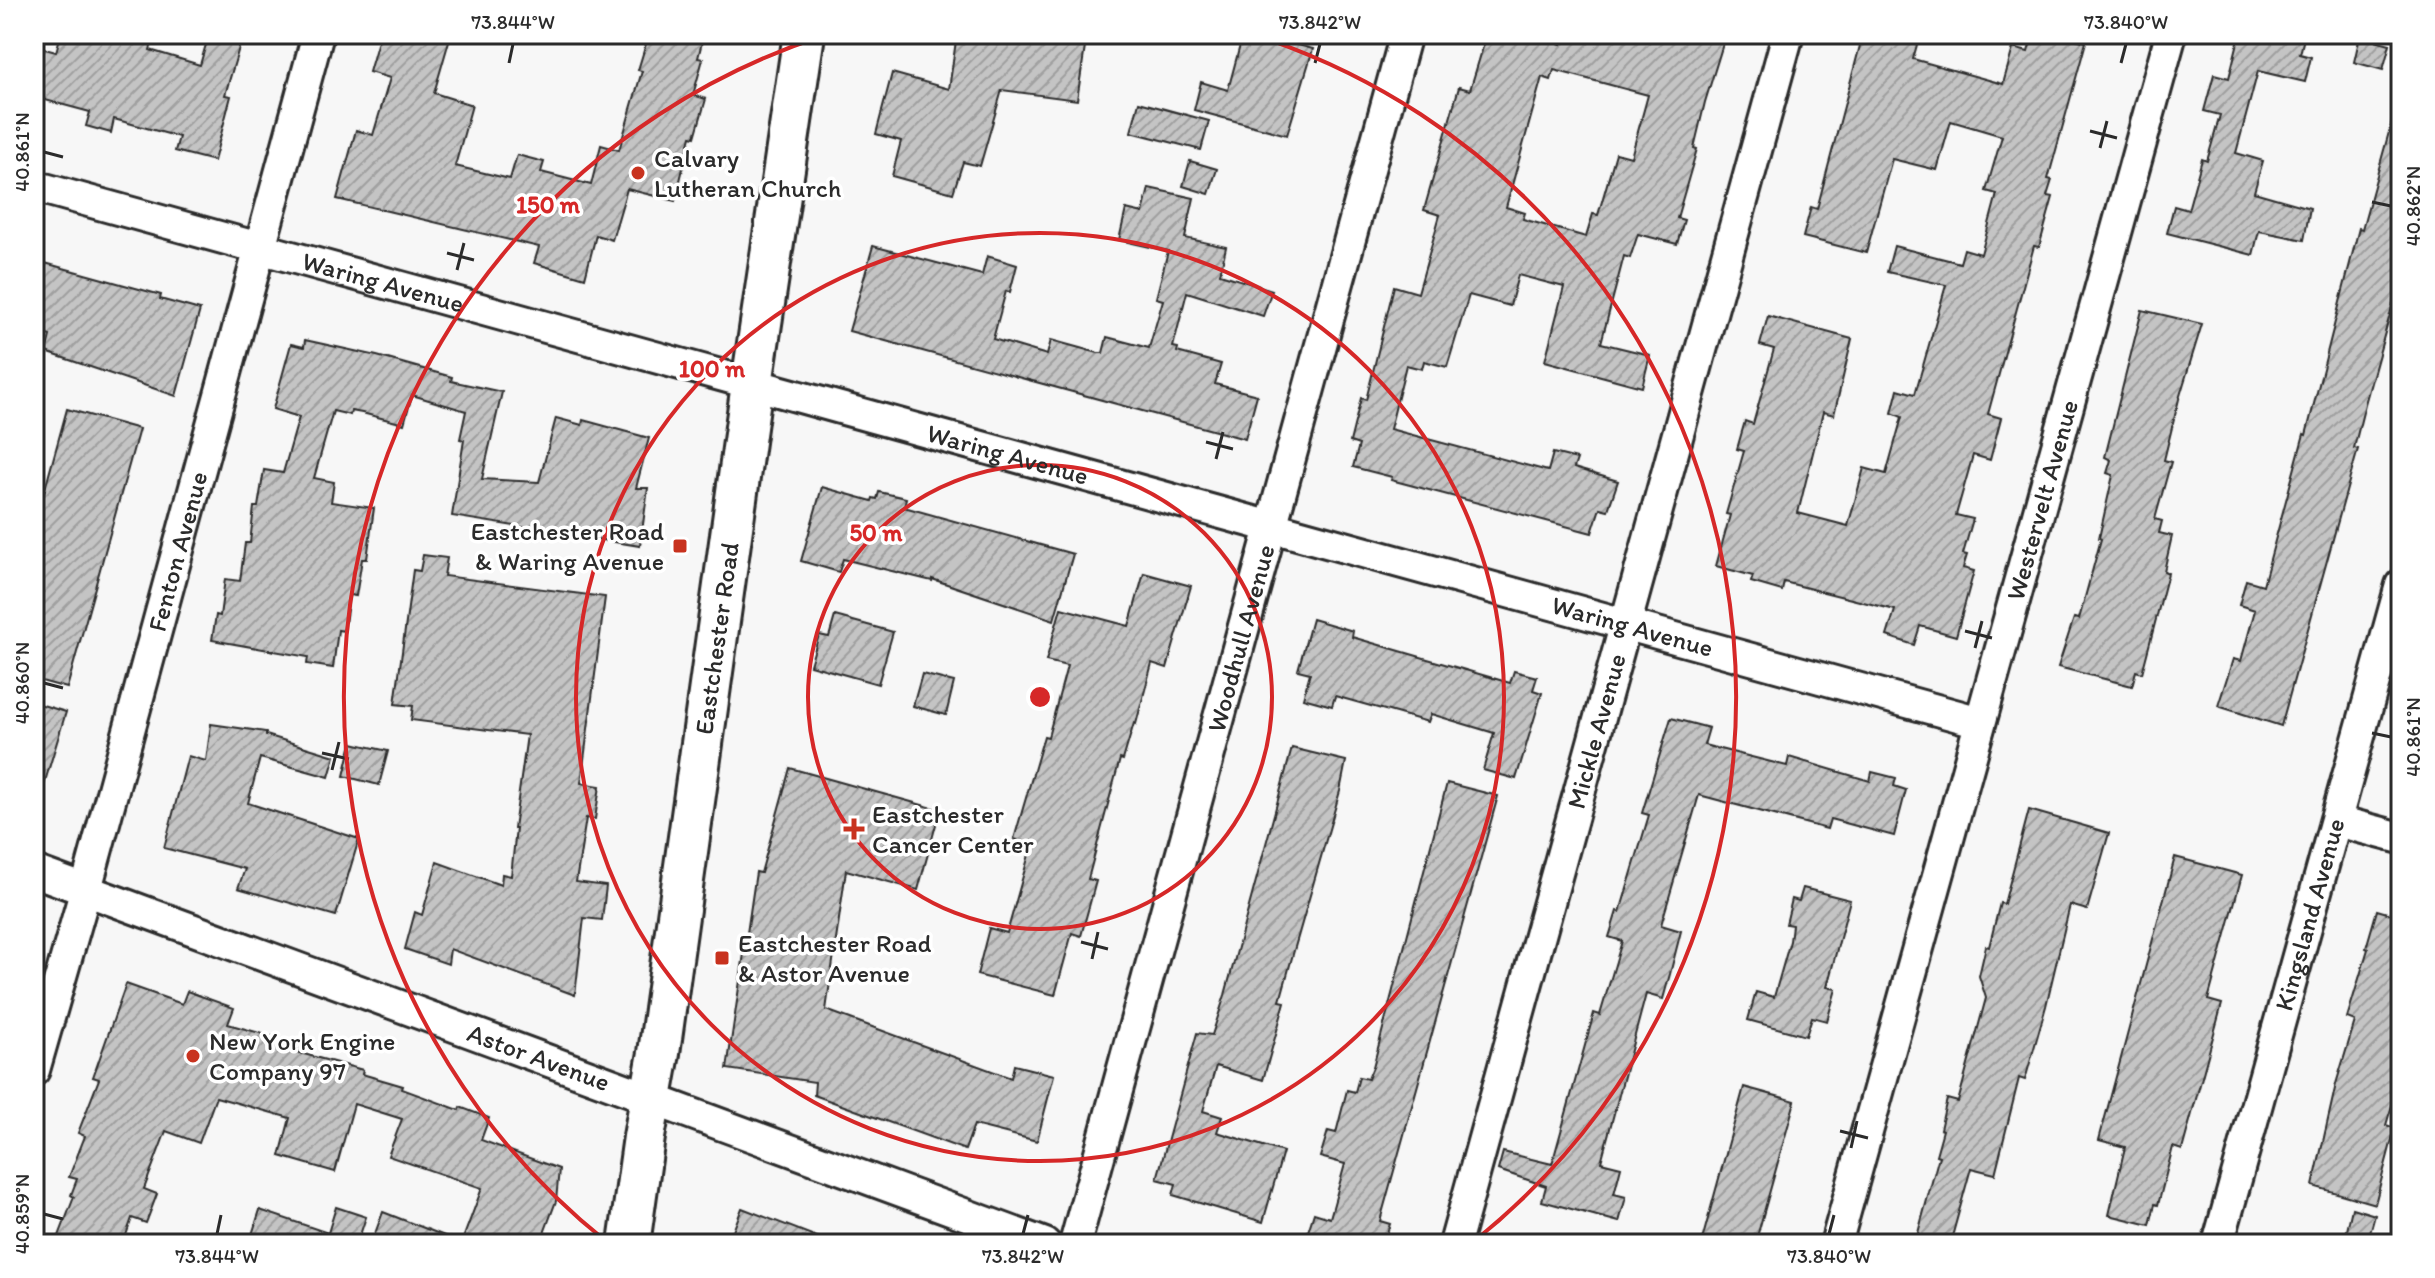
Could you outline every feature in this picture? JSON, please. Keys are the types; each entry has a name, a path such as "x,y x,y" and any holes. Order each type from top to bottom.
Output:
{"main road":[{"name":"Eastchester Road","path":"629,1244 804,34"}],"street":[{"name":"Fenton Avenue","path":"34,1070 318,34"},
{"name":"Woodhull Avenue","path":"1075,1244 1406,34"},
{"name":"Mickle Avenue","path":"1455,1244 1788,34"},
{"name":"Westervelt Avenue","path":"1836,1244 2171,34"},
{"name":"Waring Avenue","path":"34,186 1980,722"},
{"name":"Kingsland Avenue","path":"2218,1244 2401,585"},
{"path":"2337,821 2401,838"},
{"name":"Astor Avenue","path":"34,871 1045,1244"}],"building":[{"path":"61,34 155,34 150,50 200,65 209,34 241,41 225,95 231,96 214,161 175,151 179,137 114,119 111,133 86,126 90,112 34,97 34,46 56,52"},
{"path":"380,34 451,34 434,93 472,105 455,166 510,179 517,155 544,162 541,172 591,185 601,145 619,150 642,71 638,70 649,34 704,34 698,58 703,59 693,95 706,99 695,137 691,136 675,201 627,189 612,240 596,235 585,278 534,263 539,247 337,199 356,130 373,135 390,78 369,72"},
{"path":"957,34 1087,34 1077,100 1002,90 980,166 963,162 953,193 892,176 901,141 876,134 892,73 949,89"},
{"path":"1243,34 1256,34 1313,49 1287,135 1194,110 1201,82 1228,90"},
{"path":"1487,34 1527,34 1561,44 1564,34 1726,34 1705,102 1694,148 1697,149 1677,218 1684,220 1677,244 1638,234 1630,258 1624,256 1601,343 1650,355 1642,387 1545,361 1564,287 1518,275 1510,306 1469,295 1447,367 1424,361 1422,369 1406,365 1390,429 1548,471 1553,453 1577,459 1574,468 1618,481 1608,510 1600,508 1592,533 1391,480 1392,477 1353,467 1359,445 1350,442 1361,398 1366,400 1394,286 1418,293 1440,215 1424,210 1459,87 1470,90","holes":["1554,70 1648,95 1631,157 1616,153 1598,215 1593,214 1586,237 1523,219 1525,213 1506,207 1542,77 1551,80"]},
{"path":"1863,34 1920,34 1913,59 2003,84 2013,48 2028,52 2033,34 2059,34 2086,42 2048,179 2052,180 2047,196 2053,197 2039,247 2034,246 1988,414 2001,418 1990,460 1973,455 1956,515 1973,519 1963,554 1967,555 1963,568 1974,571 1956,636 1920,626 1914,645 1887,636 1895,610 1784,582 1782,591 1751,582 1753,576 1716,566 1730,515 1726,514 1744,451 1737,449 1745,421 1753,424 1774,349 1760,345 1768,316 1852,339 1834,415 1823,412 1798,513 1848,526 1864,468 1886,474 1902,417 1892,413 1898,389 1915,394 1946,285 1887,272 1894,246 1960,263 1964,249 1981,254 1997,194 1986,191 2002,136 1951,121 1937,170 1892,159 1866,253 1803,237 1811,207 1817,209"},
{"path":"2240,34 2305,34 2300,54 2311,57 2305,82 2258,71 2236,153 2263,161 2254,192 2310,208 2304,240 2259,231 2253,255 2167,233 2174,206 2188,210 2202,159 2207,161 2220,115 2204,111 2214,74 2229,78"},
{"path":"2360,36 2390,44 2383,70 2354,62"},
{"path":"1139,102 1209,121 1201,150 1131,132"},
{"path":"2394,114 2401,115 2401,275 2354,448 2358,449 2281,726 2218,706 2233,659 2241,661 2255,610 2239,605 2246,580 2263,585 2306,435 2359,228 2362,229"},
{"path":"1190,161 1217,169 1209,194 1183,186"},
{"path":"1149,188 1194,198 1185,238 1226,247 1220,274 1272,290 1263,316 1187,292 1173,347 1178,348 1177,352 1221,364 1215,384 1257,395 1245,439 849,331 873,246 982,275 987,256 1017,265 1010,292 1006,291 993,339 1047,355 1051,340 1098,353 1103,353 1107,337 1149,348 1163,300 1156,298 1168,251 1119,240 1126,209 1143,213"},
{"path":"34,260 161,295 160,299 200,310 176,396 46,352 50,336 34,332"},
{"path":"2142,310 2202,324 2164,460 2171,462 2155,519 2162,521 2159,533 2172,536 2164,571 2168,573 2142,673 2136,671 2132,686 2058,667 2074,618 2079,619 2101,539 2113,475 2107,473 2111,460 2105,457"},
{"path":"305,340 377,356 452,377 451,381 502,392 482,479 539,482 556,418 582,425 583,420 649,438 636,488 648,488 640,546 452,516 466,411 412,395 404,424 362,413 351,411 350,415 333,411 314,478 334,482 331,502 374,508 367,559 362,559 356,596 349,595 344,631 338,630 333,668 307,664 308,657 212,640 216,615 220,616 225,579 240,581 245,543 250,543 254,507 258,507 264,470 283,473 299,417 273,409 291,344 304,347"},
{"path":"67,409 139,429 67,688 34,679 34,529"},
{"path":"822,487 872,501 873,498 877,499 879,492 906,498 904,507 1073,554 1054,620 932,579 843,559 839,572 801,561"},
{"path":"423,555 447,558 444,576 605,597 581,783 600,786 595,819 586,818 576,882 606,886 602,920 584,918 575,995 450,949 448,964 405,949 415,912 422,915 437,862 501,885 502,874 511,876 514,828 527,735 411,720 413,706 395,704 413,570 420,571"},
{"path":"1144,573 1191,586 1167,668 1152,663 1136,724 1123,760 1120,759 1088,879 1096,881 1081,936 1072,933 1055,995 977,975 989,928 1007,933 1032,844 1014,839 1044,736 1048,737 1067,666 1046,661 1061,608 1129,626"},
{"path":"835,616 893,632 878,684 810,665 819,635 829,637"},
{"path":"1312,619 1353,631 1352,637 1510,683 1514,671 1537,677 1533,690 1542,693 1516,779 1483,770 1494,733 1431,714 1428,722 1335,696 1332,706 1303,698 1310,673 1298,670"},
{"path":"922,674 954,682 946,715 913,706"},
{"path":"39,704 66,712 40,798 34,798 34,724"},
{"path":"1671,718 1709,728 1704,745 1787,766 1789,757 1870,781 1872,772 1896,778 1894,786 1906,790 1894,836 1830,819 1827,829 1699,795 1661,925 1681,931 1670,974 1663,999 1646,994 1601,1162 1621,1167 1614,1194 1626,1197 1619,1222 1542,1201 1546,1186 1498,1170 1503,1152 1552,1164 1594,1013 1600,1015 1622,941 1609,937 1617,911 1620,912 1649,815 1642,813"},
{"path":"211,724 266,732 266,735 335,756 329,777 260,758 248,803 359,839 336,916 238,888 245,869 164,848 188,756 206,761"},
{"path":"352,743 388,751 379,785 344,776"},
{"path":"1292,748 1346,761 1340,791 1280,1001 1285,1002 1263,1080 1216,1066 1203,1111 1222,1117 1217,1132 1283,1152 1263,1222 1173,1195 1176,1184 1157,1179 1197,1033 1212,1035 1225,995"},
{"path":"790,768 940,810 918,890 846,870 826,1010 1011,1078 1014,1065 1054,1075 1037,1141 974,1125 965,1150 814,1095 815,1082 727,1069 756,872 761,873"},
{"path":"1447,783 1498,796 1380,1221 1390,1224 1386,1236 1393,1238 1393,1244 1304,1244 1314,1213 1330,1218 1345,1164 1320,1157 1328,1131 1336,1133 1347,1090 1355,1092 1359,1077 1368,1079 1373,1067"},
{"path":"2029,810 2109,833 2087,910 2070,905 2046,1006 2025,1080 2019,1078 1995,1174 1971,1168 1950,1244 1915,1244 1939,1156 1936,1155 1947,1099 1958,1102 1986,998 1979,976 1986,946 1989,947 2000,903 2004,904"},
{"path":"2175,857 2242,875 2208,1000 2222,1004 2182,1150 2173,1147 2150,1225 2109,1215 2125,1147 2099,1140"},
{"path":"1803,888 1850,900 1827,987 1836,989 1827,1021 1812,1017 1806,1036 1748,1020 1756,992 1774,997 1790,941 1792,925 1786,924 1792,899 1799,901"},
{"path":"2377,910 2401,917 2401,1076 2386,1125 2395,1128 2375,1204 2313,1186 2336,1084 2355,1021 2347,1018"},
{"path":"126,984 182,1004 187,991 234,1008 228,1024 302,1045 300,1053 363,1070 362,1074 489,1118 481,1140 559,1169 556,1201 540,1244 461,1244 482,1188 388,1156 402,1119 354,1104 335,1172 280,1156 290,1118 216,1097 199,1143 166,1131 144,1189 157,1194 146,1223 132,1218 123,1244 56,1244 74,1197 71,1195 77,1179 69,1177 85,1136 78,1133 99,1079 93,1077"},
{"path":"1744,1087 1795,1101 1755,1244 1701,1244"},
{"path":"336,1207 366,1217 357,1244 249,1244 260,1210 328,1233"},
{"path":"742,1208 830,1242 760,1244 732,1234"},
{"path":"2352,1208 2375,1215 2367,1244 2344,1244"},
{"path":"383,1212 460,1244 386,1244 373,1239"}],"place":[{"name":"Calvary Lutheran Church","path":"638,173"},
{"name":"Eastchester Road & Waring Avenue","path":"680,546"},
{"name":"Eastchester Cancer Center","path":"854,829"},
{"name":"Eastchester Road & Astor Avenue","path":"722,958"},
{"name":"New York Engine Company 97","path":"193,1056"}]}
